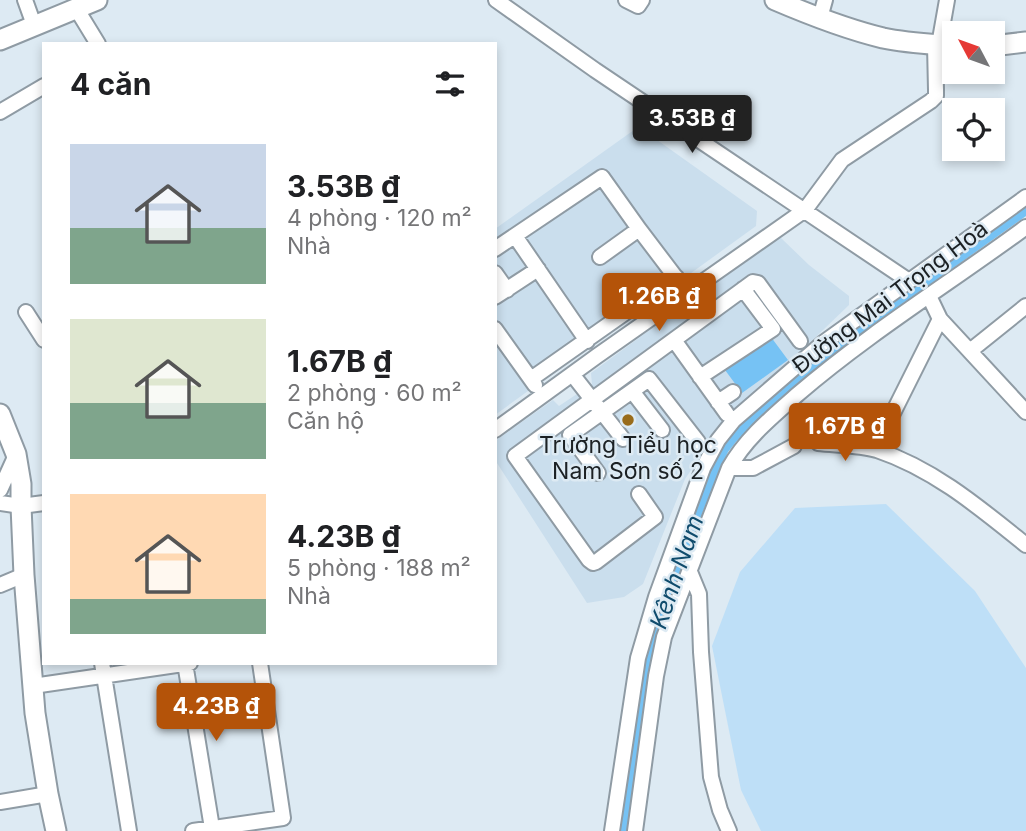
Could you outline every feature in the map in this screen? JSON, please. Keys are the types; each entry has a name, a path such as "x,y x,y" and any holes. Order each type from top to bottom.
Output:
{"main road":[{"path":"0,40 97,0"},
{"path":"775,0 822,9 882,37 942,45"},
{"path":"1005,45 1026,43"},
{"path":"0,414 16,454 21,484 24,575 35,713 56,831"}],"street":[{"path":"25,0 34,25"},
{"path":"496,0 595,70 909,281"},
{"path":"626,0 638,6 642,0"},
{"path":"945,21 947,0"},
{"path":"76,8 97,42"},
{"path":"497,429 805,210 842,160 936,96 942,45"},
{"path":"0,112 42,87"},
{"path":"497,248 602,177 688,292"},
{"name":"Đường Mai Trọng Hoà","path":"612,831 638,658 656,597 706,460 718,439 734,420 822,343 1026,197"},
{"path":"635,831 660,655 729,468 740,449 814,380 1026,227"},
{"path":"600,257 639,229"},
{"path":"515,236 587,341"},
{"path":"501,293 538,269"},
{"path":"531,379 676,277"},
{"path":"639,494 655,517 593,563 515,456 753,282 758,283 800,341"},
{"path":"700,377 774,329 743,289"},
{"path":"929,296 940,319 1026,412"},
{"path":"970,351 1026,306"},
{"path":"26,312 42,337"},
{"path":"875,449 940,319"},
{"path":"497,332 542,395"},
{"path":"674,340 722,408 733,393"},
{"path":"572,374 623,439"},
{"path":"598,473 570,435 649,379 698,442"},
{"path":"632,391 662,430"},
{"path":"818,443 875,449 926,472 963,494 1026,545"},
{"path":"729,468 753,468 794,446"},
{"path":"0,491 16,454"},
{"path":"0,503 21,506 42,503"},
{"path":"690,572 699,594 711,777 729,831"},
{"path":"0,585 24,575"},
{"path":"33,686 103,670 163,665"},
{"path":"187,665 212,828"},
{"path":"193,831 283,818 260,665"},
{"path":"103,670 128,831"},
{"path":"0,802 48,794"}],"shaded area":[{"path":"634,130 643,130 757,211 756,226 497,414 497,228"},
{"name":"Trường Tiểu học Nam Sơn số 2","path":"775,238 781,238 809,265 849,296 849,305 716,433 685,479 643,584 624,597 587,603 497,463 497,440 553,400 559,406 592,384 591,373"},
{"path":"886,504 975,591 1026,668 1026,831 761,831 741,790 712,646 740,572 795,508"}],"water":[{"name":"Kênh Nam","path":"1026,203 1026,216 826,362 758,420 728,452 704,509 656,645 627,831 616,831 646,644 707,469 736,426 845,333"},
{"path":"771,337 788,360 742,393 725,370"}],"place":[{"name":"Trường Tiểu học Nam Sơn số 2","path":"628,420"}]}
